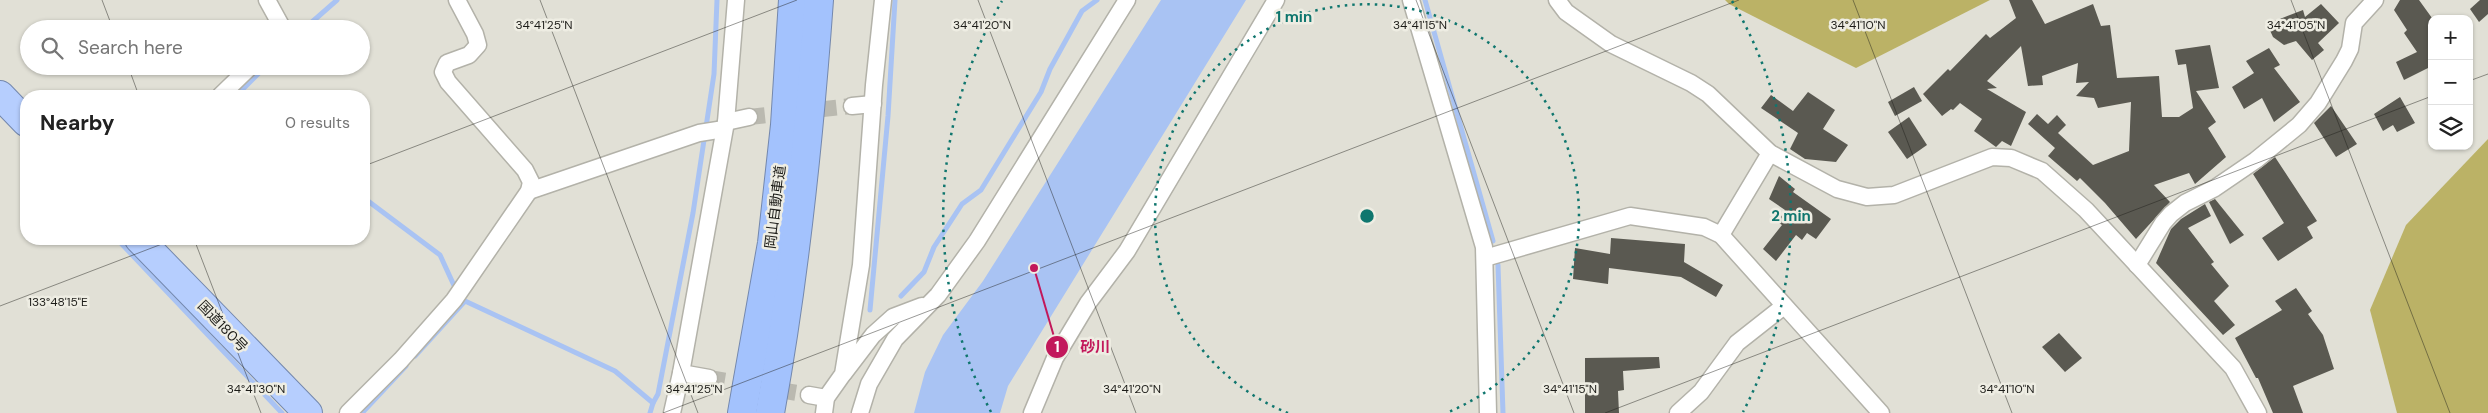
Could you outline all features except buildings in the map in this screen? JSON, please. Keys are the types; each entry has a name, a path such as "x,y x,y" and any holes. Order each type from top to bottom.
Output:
{"highway":[{"name":"岡山自動車道","path":"742,413 773,233 785,125 793,0"},
{"name":"岡山自動車道","path":"770,413 799,229 810,126 819,0"},
{"path":"0,95 20,116"},
{"name":"国道180号","path":"145,245 308,413"}],"street":[{"path":"267,0 278,20"},
{"path":"348,413 401,360 457,294 529,191 531,182 525,170 448,82 443,72 447,63 469,54 478,45 475,34 457,0"},
{"path":"672,413 681,373 736,0"},
{"path":"843,374 862,265 873,104 883,0"},
{"path":"860,413 878,367 895,339 938,295 977,241 1126,0"},
{"path":"1032,413 1055,358 1088,304 1127,251 1276,0"},
{"path":"1411,0 1484,247 1488,413"},
{"path":"1557,0 1566,12 1611,44 1691,82 1708,94 1770,153 1837,189 1867,197 1894,195 1992,157 2011,158 2027,163 2042,171 2086,210 2233,368 2258,413"},
{"path":"2137,265 2163,223 2172,214 2185,203 2215,188 2256,160 2299,125 2318,103 2347,55 2354,24 2374,0"},
{"path":"226,90 242,75"},
{"path":"852,106 873,104"},
{"path":"529,191 748,117"},
{"path":"1721,235 1770,153"},
{"path":"1484,258 1630,216 1704,227 1721,235 1881,413"},
{"path":"809,395 825,405 843,374 873,336 893,317 928,304"},
{"path":"1678,413 1700,392 1737,343 1784,306"},
{"path":"681,373 709,378"}],"shaded area":[{"path":"1725,0 1990,0 1856,68 1729,4"},
{"path":"2488,139 2488,413 2397,413 2370,310 2406,225"}],"water":[{"path":"1161,0 1246,0 1008,386 1000,413 914,413 925,372 943,335 983,281"}],"waterway":[{"path":"314,20 337,0"},
{"path":"415,356 465,301 615,371 653,403 658,394 693,213 714,74 717,0"},
{"path":"870,310 888,116 895,0"},
{"path":"901,296 924,272 934,247 962,204 981,190 1041,92 1050,69 1082,11 1097,0"},
{"path":"1425,0 1493,241"},
{"path":"242,90 257,75"},
{"path":"370,202 440,255 457,292"},
{"path":"123,245 282,413"},
{"path":"1498,265 1503,413"},
{"path":"362,413 406,366"},
{"path":"650,413 653,403"}],"tunnel":[{"path":"749,117 852,106"},
{"path":"709,378 809,395"}],"place":[{"name":"砂川","path":"1034,268"}]}
